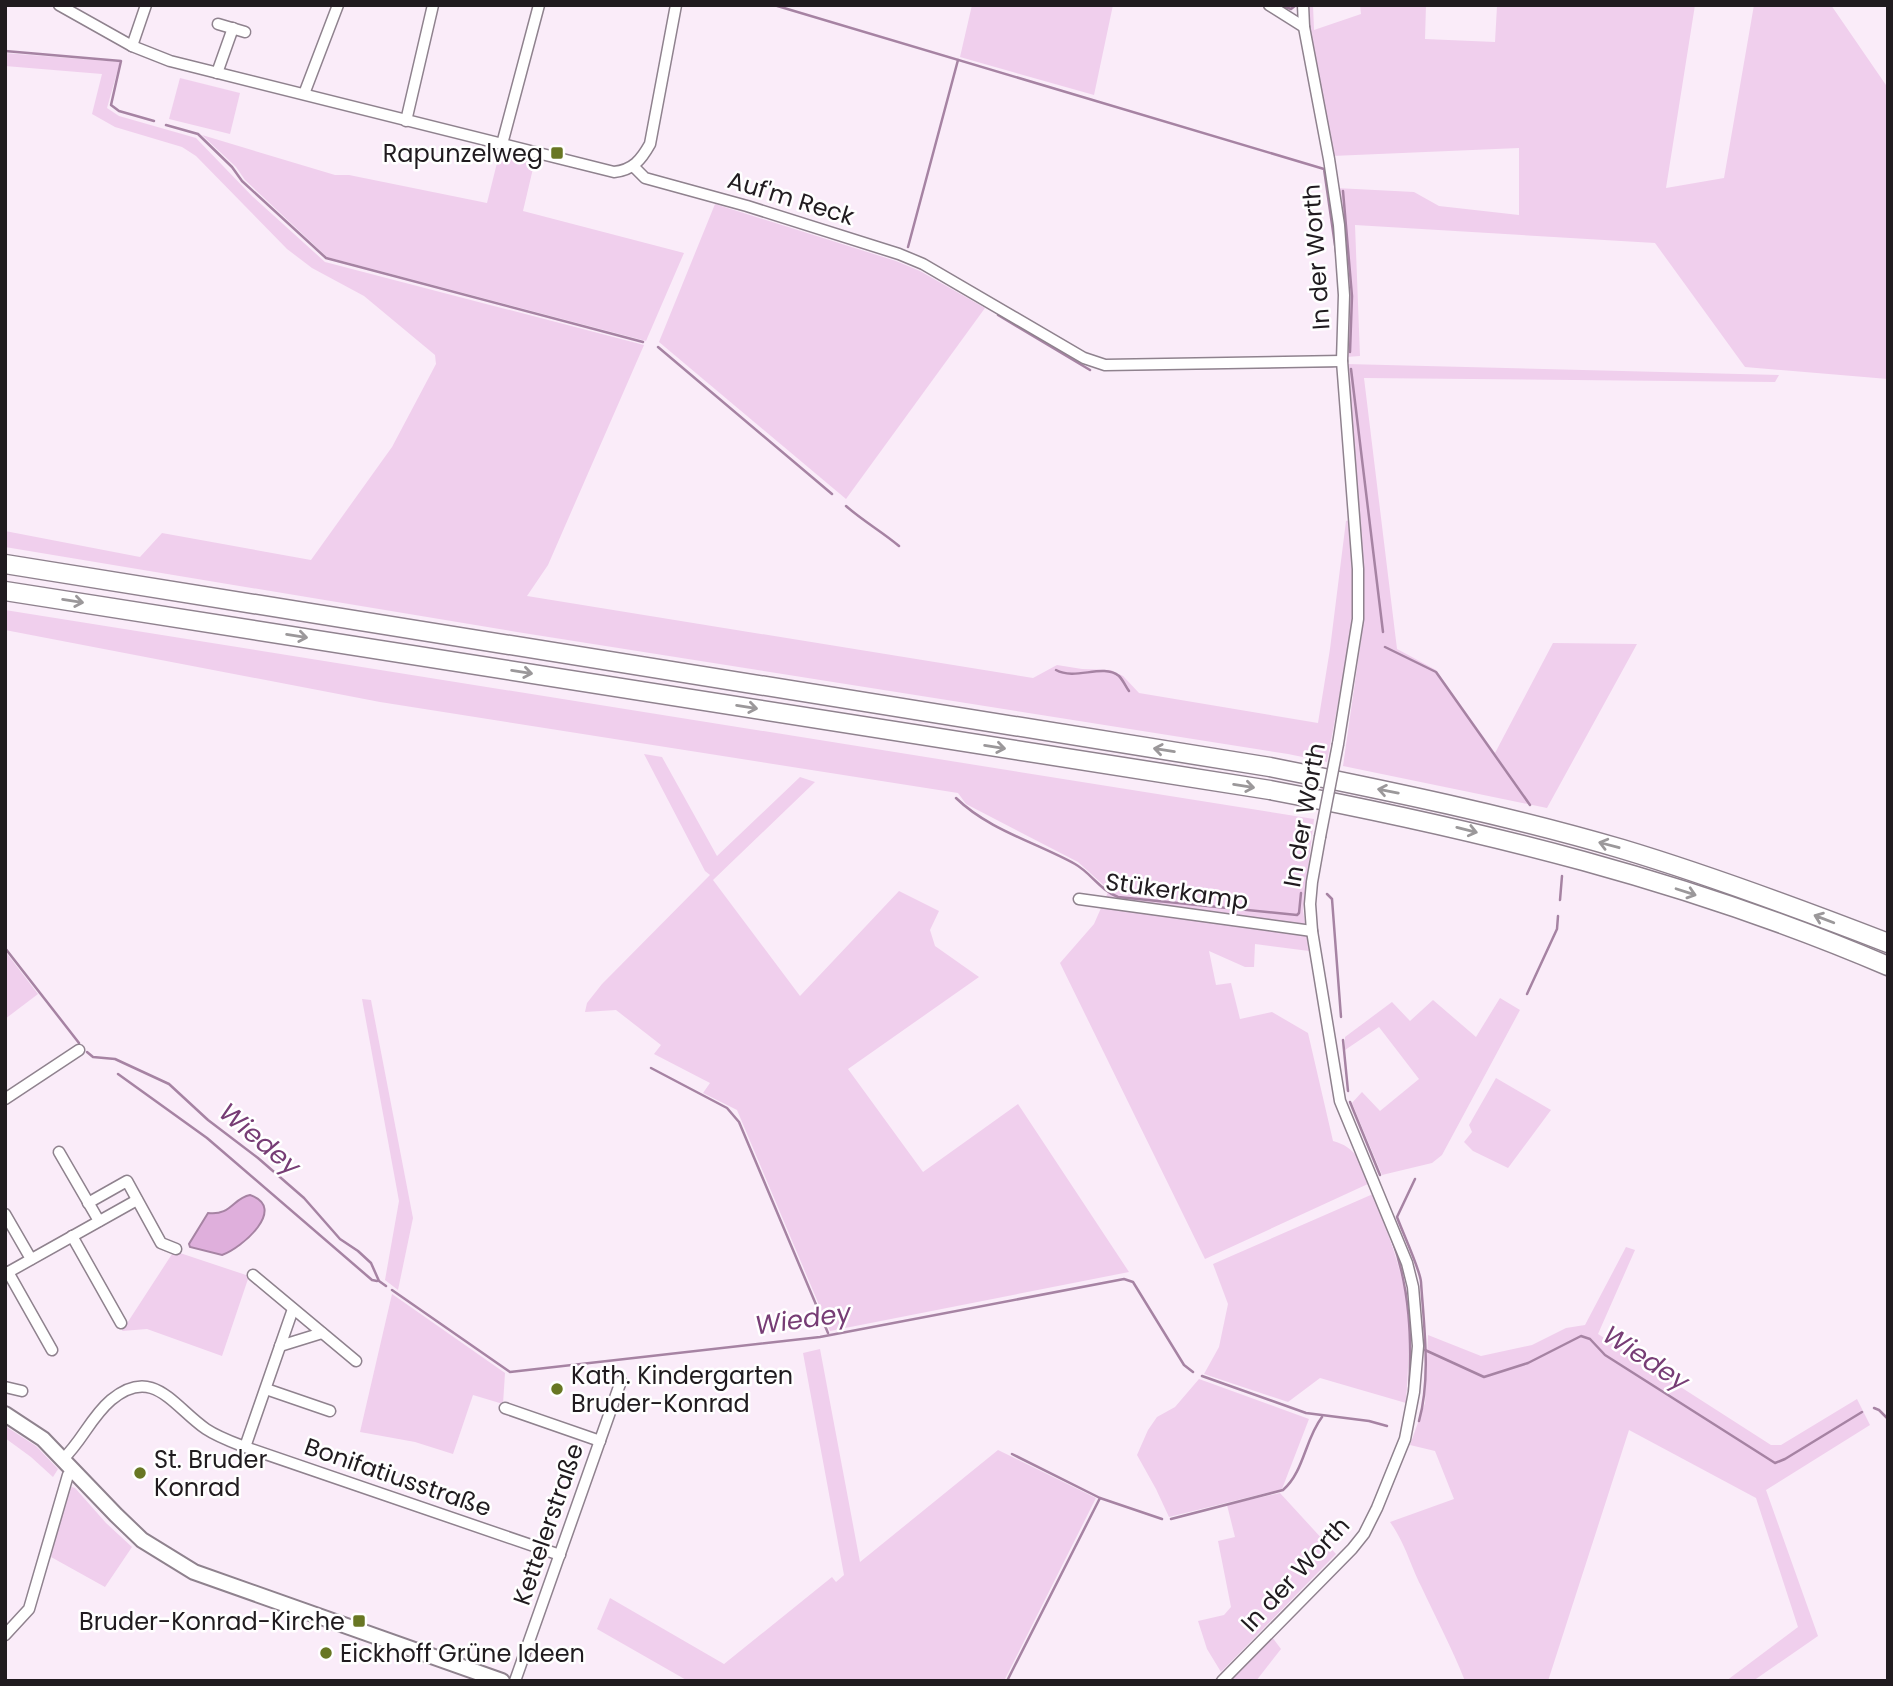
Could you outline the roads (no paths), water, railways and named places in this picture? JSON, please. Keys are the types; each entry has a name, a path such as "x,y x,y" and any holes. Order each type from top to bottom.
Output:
{"highway":[{"path":"5,564 1270,767 1465,807 1623,849 1756,893 1888,943"},
{"path":"5,591 1256,788 1382,811 1460,828 1618,870 1750,913 1888,966"}],"street":[{"path":"59,5 131,46 170,61 614,172 633,166 642,159 650,144 676,5"},
{"path":"131,46 146,5"},
{"path":"304,94 338,5"},
{"path":"406,121 433,5"},
{"path":"502,144 539,5"},
{"path":"1269,5 1304,27"},
{"name":"In der Worth","path":"1222,1681 1364,1534 1405,1439 1414,1392 1418,1346 1413,1287 1407,1262 1340,1101 1312,931 1312,882 1358,619 1359,569 1342,361 1344,295 1339,225 1304,27 1303,5"},
{"path":"218,24 245,32"},
{"path":"217,73 233,28"},
{"name":"Auf'm Reck","path":"633,166 645,178 747,206 923,264 1084,358 1105,365 1342,361"},
{"name":"Stükerkamp","path":"1079,899 1312,931"},
{"path":"5,1099 79,1050"},
{"path":"59,1152 99,1221"},
{"path":"88,1203 127,1181 161,1243 176,1249"},
{"path":"52,1350 6,1273 137,1200"},
{"path":"5,1214 31,1259"},
{"path":"72,1236 121,1322"},
{"path":"253,1275 356,1361"},
{"path":"245,1447 293,1309"},
{"path":"280,1346 322,1333"},
{"name":"Kettelerstraße","path":"515,1681 621,1381"},
{"name":"Bonifatiusstraße","path":"5,1635 29,1609 68,1475 68,1464 92,1418 112,1399 134,1386 147,1386 160,1391 207,1430 245,1447 560,1555"},
{"path":"5,1387 22,1391"},
{"path":"266,1389 330,1411"},
{"path":"505,1408 600,1441"},
{"path":"5,1414 43,1439 142,1540 194,1572 502,1681"}],"waterway":[{"path":"774,5 1324,169 1336,252"},
{"path":"1280,5 1291,9 1296,5"},
{"path":"5,51 121,61 111,105 119,111 154,121"},
{"path":"908,247 958,60"},
{"path":"166,125 198,134 232,167 242,181 326,258 643,342"},
{"path":"1343,191 1352,296 1350,352"},
{"path":"998,315 1090,370"},
{"path":"658,347 832,494"},
{"path":"1137,369 1333,366"},
{"path":"1351,369 1383,632"},
{"path":"846,506 899,546"},
{"path":"1385,647 1436,672 1530,805"},
{"path":"1056,670 1072,674 1112,672 1119,676 1129,691"},
{"path":"956,798 983,819 1075,864 1118,897 1297,915 1301,893"},
{"path":"1560,900 1562,876"},
{"path":"1327,894 1332,899 1341,1017"},
{"path":"1527,994 1557,929 1558,916"},
{"name":"Wiedey","path":"5,948 79,1043"},
{"path":"1343,1040 1348,1091"},
{"name":"Wiedey","path":"87,1052 93,1057 115,1059 169,1084 208,1120 304,1198 340,1239 371,1263 379,1281 386,1286"},
{"path":"651,1068 727,1108 739,1122 828,1333"},
{"path":"118,1074 207,1138 372,1280 377,1281"},
{"path":"1350,1102 1380,1175"},
{"path":"1415,1179 1397,1217 1421,1282 1426,1370 1419,1421"},
{"path":"1392,1239 1406,1295 1410,1352 1409,1391"},
{"name":"Wiedey","path":"392,1290 510,1372 820,1337 1124,1279 1133,1282 1184,1365 1193,1372"},
{"name":"Wiedey","path":"1425,1350 1484,1377 1528,1363 1581,1336 1590,1339 1605,1355 1775,1463 1862,1412"},
{"name":"Wiedey","path":"1202,1376 1306,1413 1387,1426"},
{"name":"Wiedey","path":"1874,1408 1888,1419"},
{"path":"1171,1519 1283,1490 1296,1474 1322,1417"},
{"path":"1012,1454 1100,1498"},
{"path":"1007,1681 1100,1498 1162,1519"}],"place":[{"name":"Rapunzelweg","path":"557,153"},
{"name":"Kath. Kindergarten Bruder-Konrad","path":"557,1389"},
{"name":"St. Bruder Konrad","path":"140,1473"},
{"name":"Bruder-Konrad-Kirche","path":"359,1621"},
{"name":"Eickhoff Grüne Ideen","path":"326,1653"}]}
